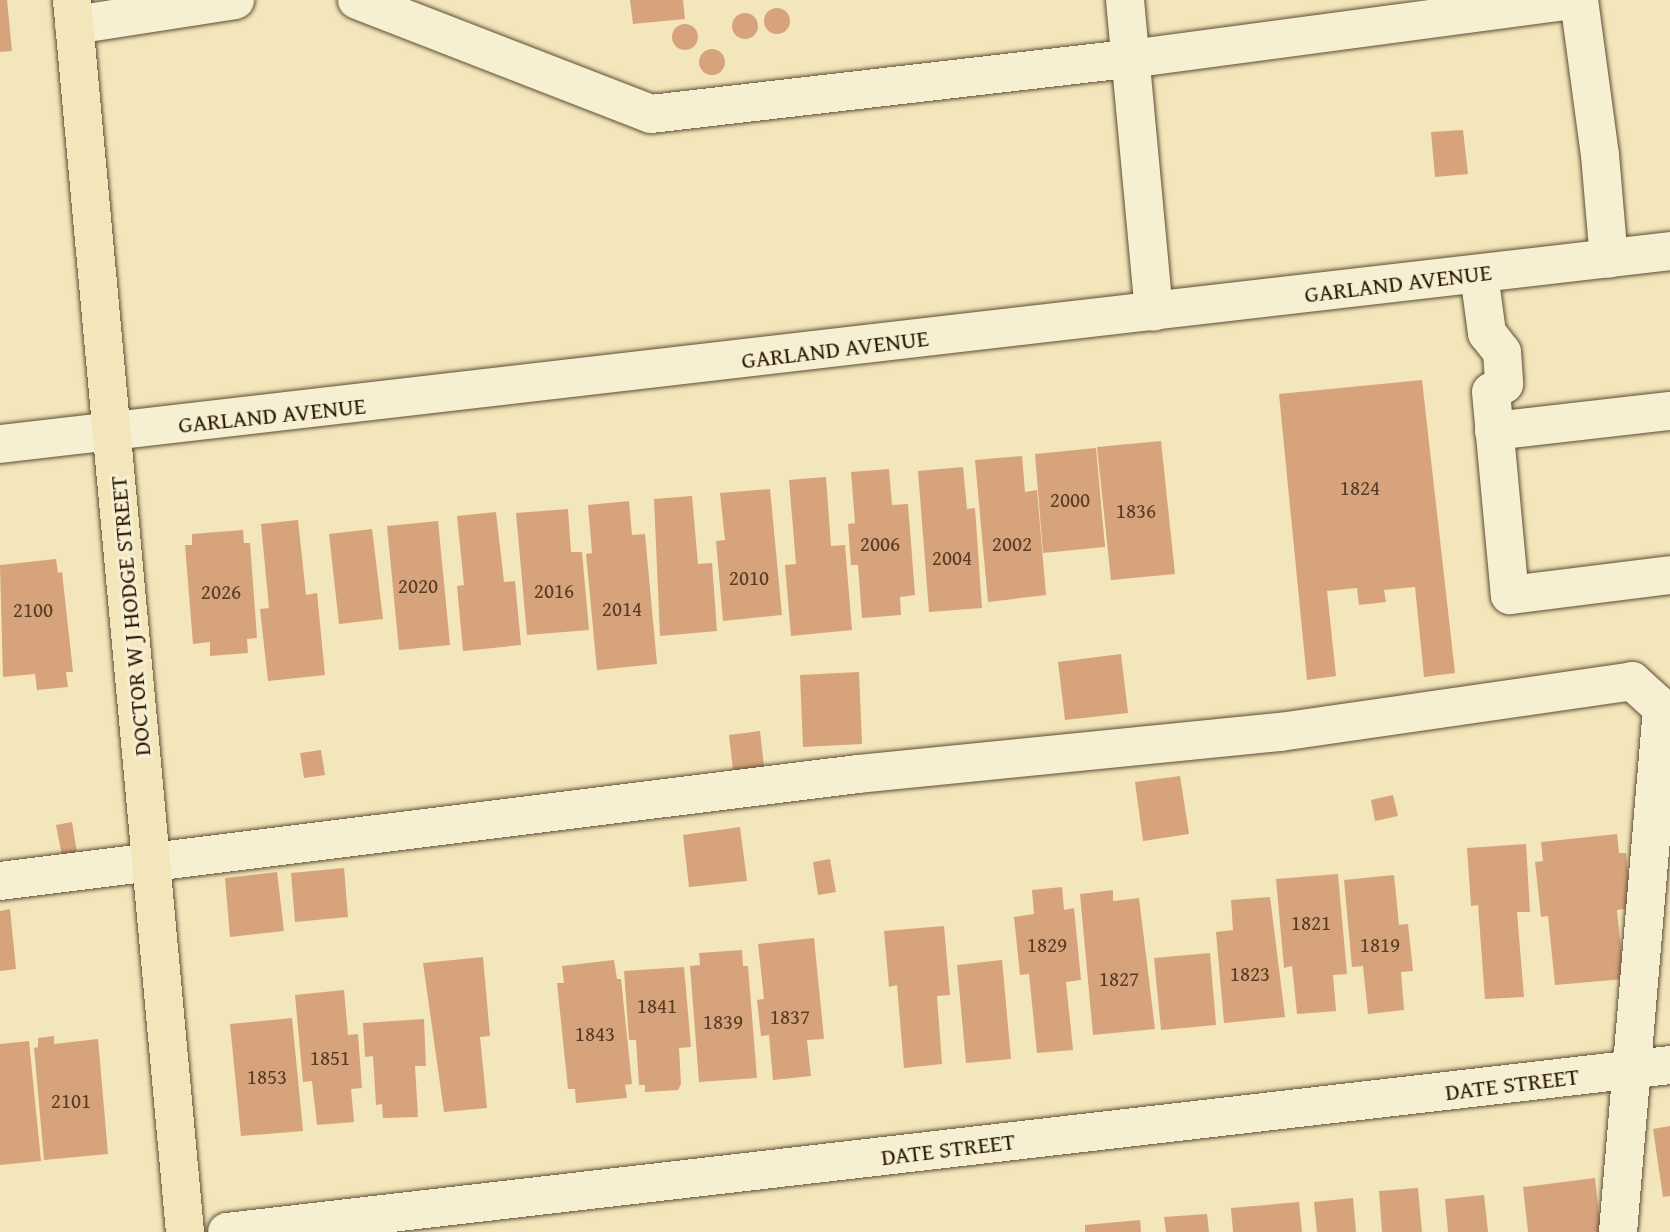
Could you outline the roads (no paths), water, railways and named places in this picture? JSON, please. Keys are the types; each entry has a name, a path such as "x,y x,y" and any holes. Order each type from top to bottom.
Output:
{"main road":[{"name":"DOCTOR W J HODGE STREET","path":"73,12 114,431 185,1232"}],"street":[{"path":"73,12 235,0"},
{"path":"357,0 651,114 1130,59 1577,0 1601,155 1609,259"},
{"path":"1125,0 1154,312"},
{"name":"GARLAND AVENUE","path":"0,444 1670,251"},
{"path":"1479,274 1487,333 1476,355 1479,383 1491,392 1510,595 1670,575"},
{"path":"1494,430 1670,411"},
{"path":"0,881 858,774 1280,732 1632,681 1661,708 1618,1232"},
{"name":"DATE STREET","path":"227,1232 1670,1065"}]}
